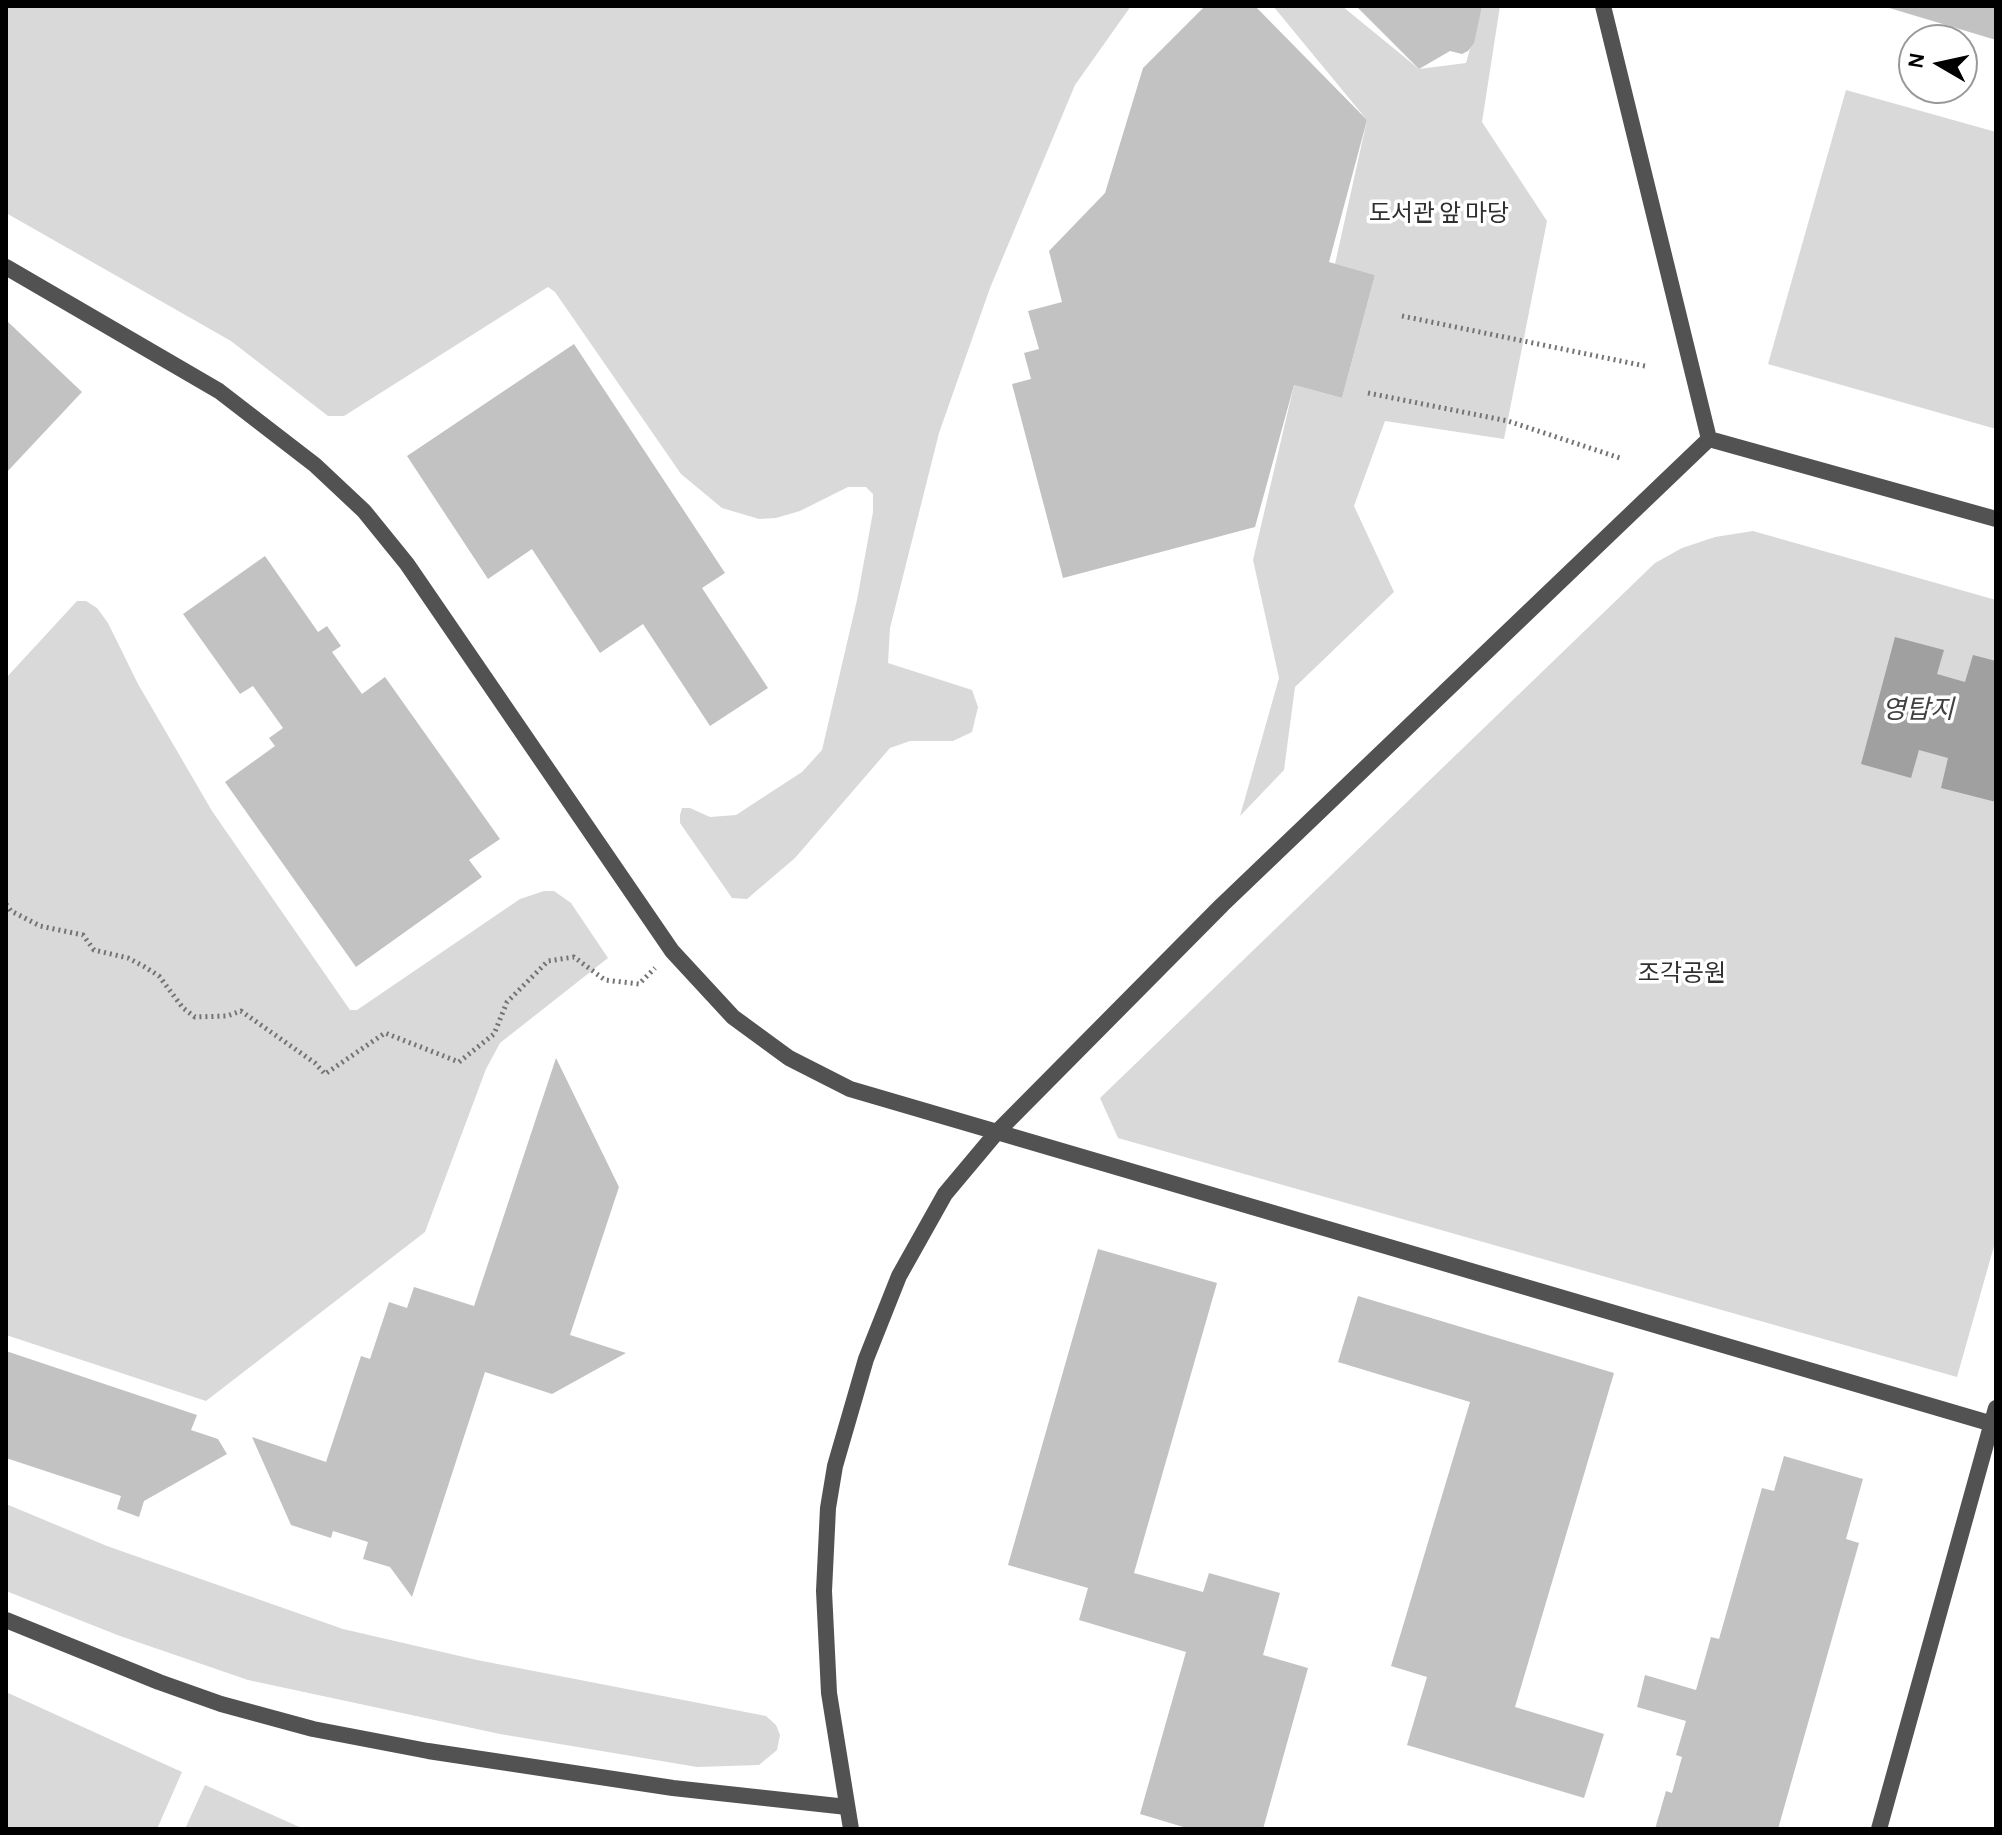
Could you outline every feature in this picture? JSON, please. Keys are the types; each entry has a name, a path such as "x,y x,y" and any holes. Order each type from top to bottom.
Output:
{"street":[{"path":"1603,6 1709,439"},
{"path":"6,267 219,391 315,465 364,511 407,564 672,951 733,1017 789,1058 879,1100 1995,1419 1879,1829"},
{"path":"1709,439 1996,519"},
{"path":"851,1829 829,1693 824,1591 828,1508 835,1466 866,1359 899,1276 945,1194 997,1132 1222,905 1709,439"},
{"path":"6,1620 221,1704 313,1729 428,1751 645,1784 847,1807"}],"path":[{"path":"1402,316 1645,366"},
{"path":"1368,393 1508,421 1620,458"},
{"path":"6,904 11,911 40,926 83,935 94,950 128,958 145,967 159,976 183,1008 195,1017 227,1016 241,1011 315,1063 325,1074 385,1033 459,1062 494,1034 507,1002 548,961 568,956 605,980 639,984 672,951"}],"green space":[{"path":"6,6 1131,6 1075,85 990,288 939,433 890,628 888,663 972,690 978,707 972,732 953,741 910,741 890,748 795,858 747,899 732,898 680,823 682,808 690,808 710,817 736,815 802,772 822,750 857,600 873,512 873,494 866,487 848,487 800,511 776,518 759,519 722,508 681,474 555,292 548,287 344,416 328,416 231,341 6,213"},
{"name":"도서관 앞 마당","path":"1273,6 1342,6 1419,69 1466,63 1482,6 1500,6 1482,122 1547,221 1504,439 1385,421 1354,506 1394,592 1295,687 1284,770 1240,816 1279,678 1253,560 1294,385 1342,398 1375,275 1335,264 1367,120"},
{"path":"1846,90 1996,132 1996,429 1768,364"},
{"name":"조각공원","path":"1753,531 1996,600 1996,1239 1957,1377 1118,1138 1100,1098 1655,563 1682,548 1715,537"},
{"path":"77,601 86,601 97,608 108,623 138,684 212,811 350,1010 357,1010 520,899 544,891 554,891 571,903 608,958 500,1043 486,1069 425,1232 206,1401 6,1335 6,678"},
{"path":"6,1504 107,1546 343,1629 477,1660 766,1716 776,1725 780,1735 777,1750 759,1765 697,1767 500,1734 248,1680 120,1636 6,1591"},
{"path":"6,1692 182,1772 157,1829 6,1829"},
{"path":"205,1785 304,1829 185,1829"}],"water":[{"name":"영탑지","path":"1895,637 1944,650 1937,674 1965,682 1973,655 1996,661 1996,802 1941,788 1948,758 1919,750 1911,778 1861,764"}],"building":[{"path":"1205,6 1255,6 1367,120 1329,262 1375,275 1342,398 1294,385 1255,527 1063,578 1012,384 1031,379 1024,353 1039,349 1028,311 1062,302 1049,251 1105,193 1143,68"},
{"path":"1356,6 1482,6 1474,43 1468,51 1462,54 1450,51 1419,69"},
{"path":"1886,6 1996,6 1996,40 1978,35 1978,24 1943,24"},
{"path":"6,320 82,392 6,473"},
{"path":"574,344 725,573 702,588 768,688 710,726 643,624 600,653 532,549 488,579 407,456"},
{"path":"265,556 318,632 327,626 341,646 332,652 362,694 385,677 500,839 469,860 482,877 356,967 225,782 275,746 269,738 283,728 253,686 240,694 183,614"},
{"path":"556,1058 619,1187 570,1335 626,1353 552,1394 485,1372 412,1597 390,1567 363,1559 368,1542 333,1531 331,1538 291,1525 252,1437 326,1462 361,1356 370,1359 389,1302 407,1308 414,1287 474,1306"},
{"path":"1098,1249 1217,1283 1134,1573 1203,1592 1209,1573 1280,1593 1263,1655 1308,1668 1263,1829 1190,1829 1140,1814 1186,1652 1079,1620 1088,1588 1008,1565"},
{"path":"1358,1296 1614,1373 1515,1707 1604,1734 1584,1798 1407,1745 1427,1677 1391,1666 1470,1402 1338,1362"},
{"path":"6,1351 197,1415 191,1430 218,1439 227,1454 144,1501 139,1517 117,1509 121,1496 6,1458"},
{"path":"1784,1456 1863,1479 1846,1539 1859,1543 1778,1829 1655,1829 1666,1791 1672,1793 1682,1757 1676,1755 1686,1721 1637,1707 1645,1675 1696,1690 1711,1637 1719,1639 1762,1488 1774,1491"}]}
